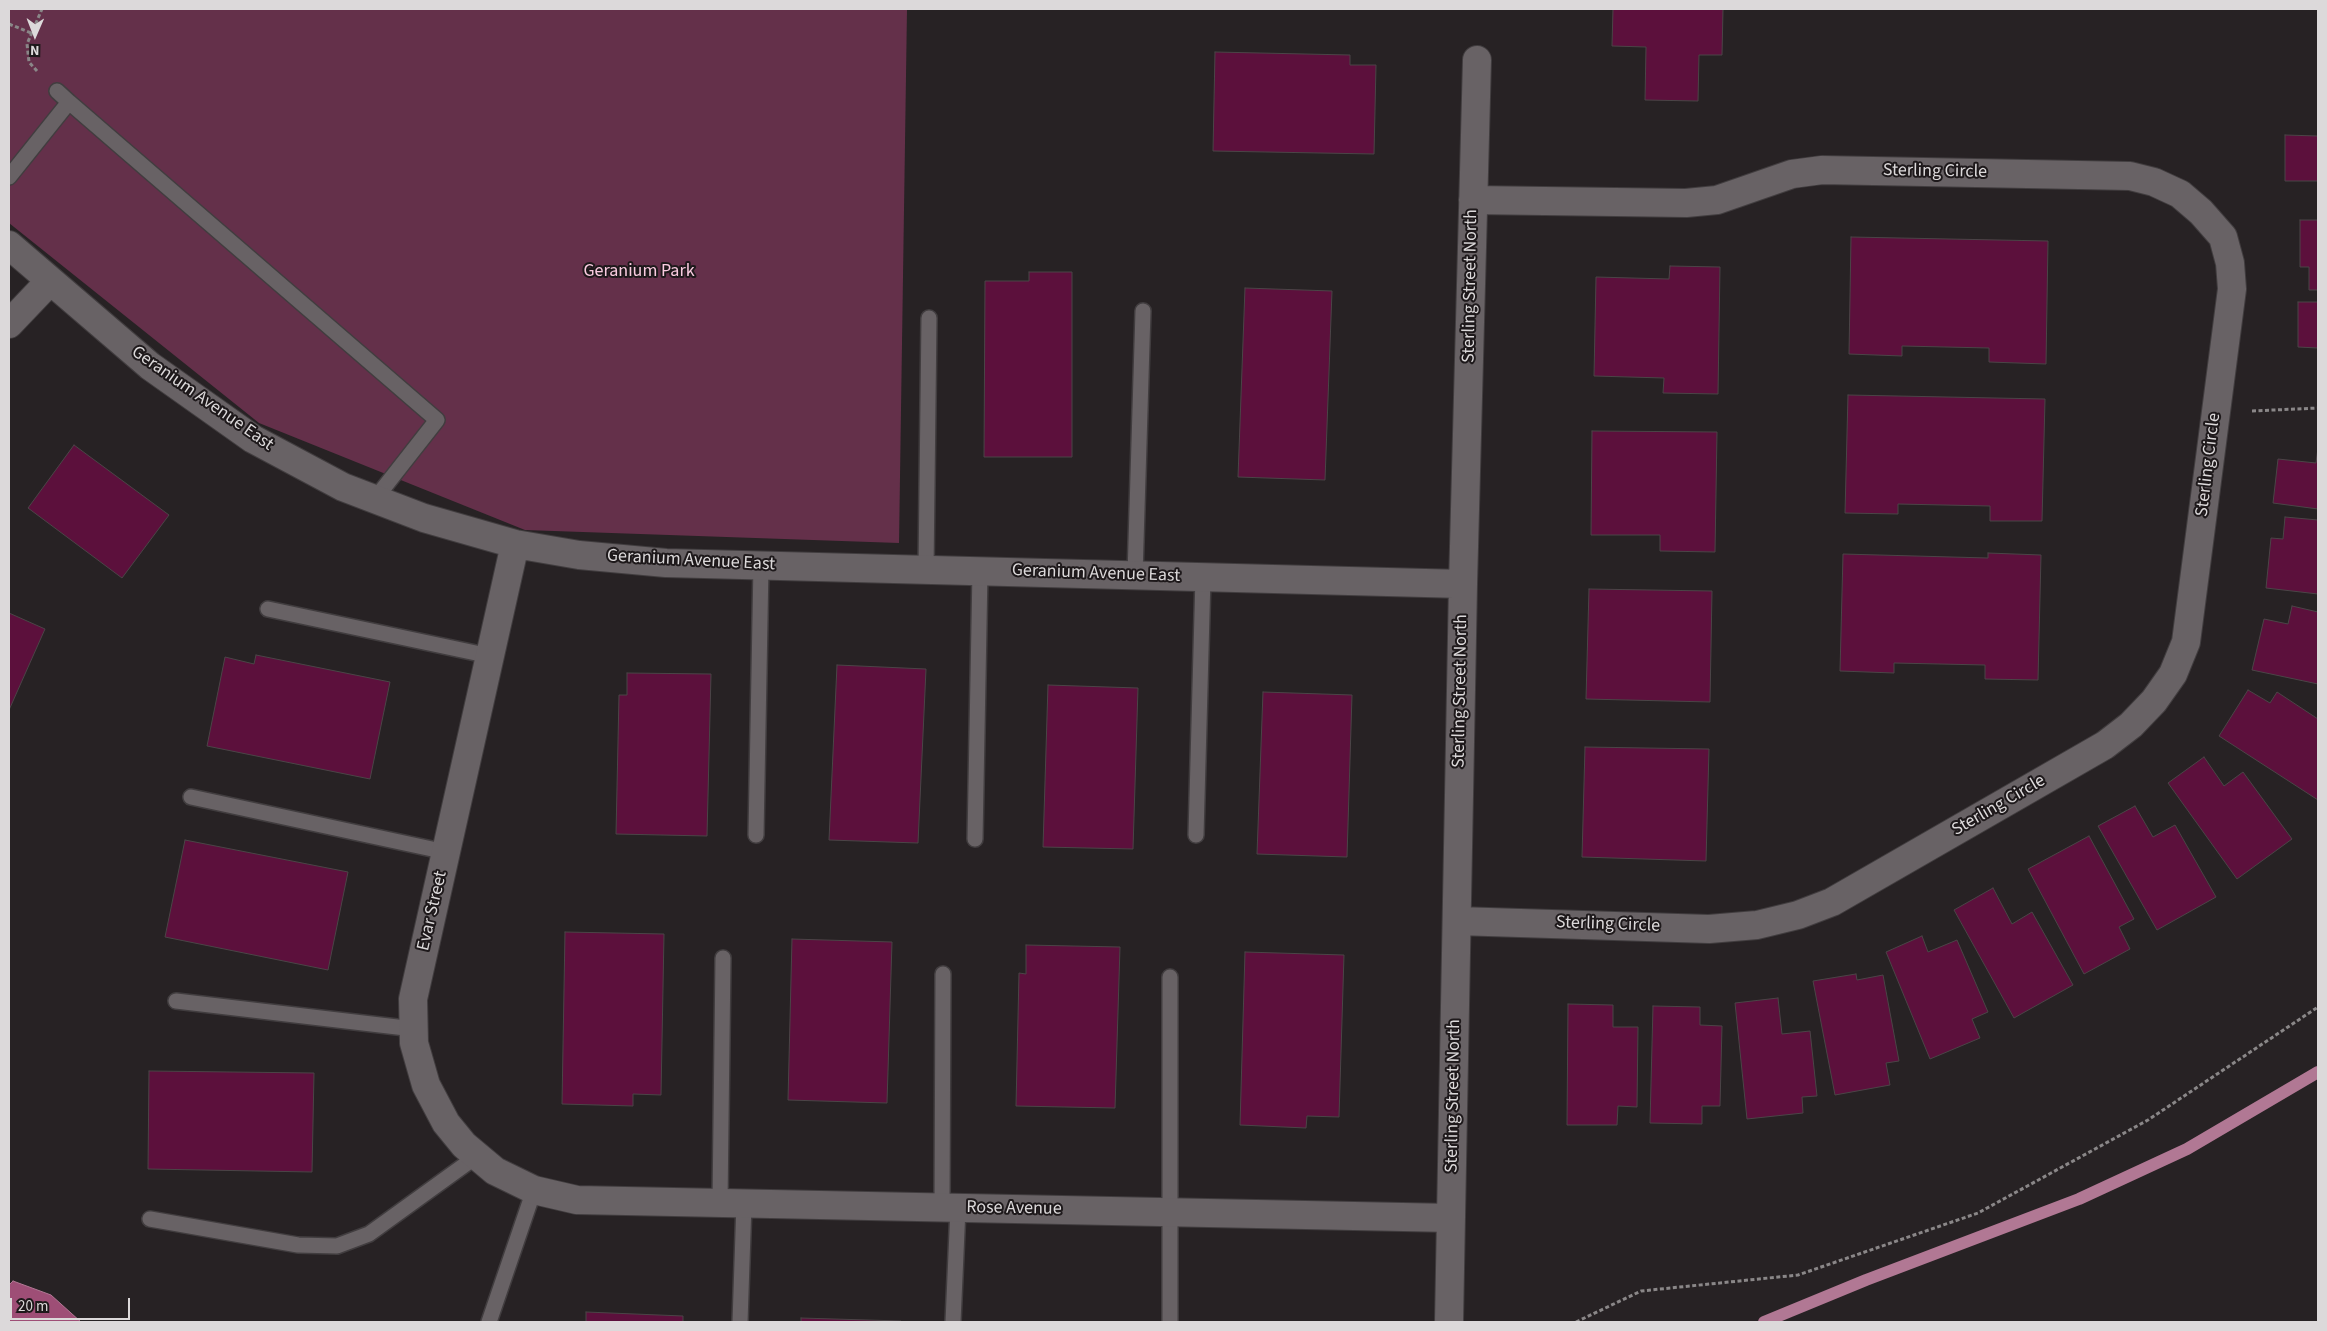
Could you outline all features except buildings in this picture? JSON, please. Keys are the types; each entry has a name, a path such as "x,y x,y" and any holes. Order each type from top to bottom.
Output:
{"street":[{"name":"Sterling Street North","path":"1449,1322 1463,584 1477,60"},
{"name":"Sterling Circle","path":"1457,921 1709,929 1757,925 1798,915 1832,902 2105,745 2131,725 2154,701 2173,674 2186,642 2232,289 2230,263 2223,237 2180,194 2154,182 2130,176 1822,170 1792,174 1717,200 1694,202 1473,200"},
{"name":"Geranium Avenue East","path":"9,245 150,366 253,439 343,486 374,499 424,518 515,544 579,555 657,562 1463,584"},
{"path":"9,324 50,281"},
{"name":"Evar Street","path":"515,544 413,999 414,1043 426,1085 446,1123 464,1145 495,1171 534,1190 577,1200"},
{"name":"Rose Avenue","path":"577,1200 1451,1218"}],"lane":[{"path":"57,91 437,420 374,499"},
{"path":"9,177 69,102"},
{"path":"1136,575 1143,311"},
{"path":"926,570 929,318"},
{"path":"756,835 761,565"},
{"path":"975,839 980,571"},
{"path":"1196,835 1203,577"},
{"path":"268,609 490,656"},
{"path":"191,796 446,852"},
{"path":"723,958 732,1203 740,1322"},
{"path":"943,974 953,1322"},
{"path":"1170,977 1170,1322"},
{"path":"176,1001 414,1029"},
{"path":"150,1219 298,1245 337,1246 369,1234 477,1156"},
{"path":"489,1322 534,1190"}],"path":[{"path":"42,9 27,44 29,62 57,91"},
{"path":"9,24 31,33"},
{"path":"2216,415 2268,409 2318,408"},
{"path":"1576,1322 1641,1291 1798,1275 1978,1213 2148,1120 2318,1007"}],"green space":[{"name":"Geranium Park","path":"9,9 907,9 899,543 525,530 259,423 9,223"}],"shaded area":[{"path":"13,1281 51,1295 81,1322 9,1322 9,1285"}],"waterway":[{"path":"1764,1322 1866,1280 2079,1199 2187,1149 2318,1072"}]}
